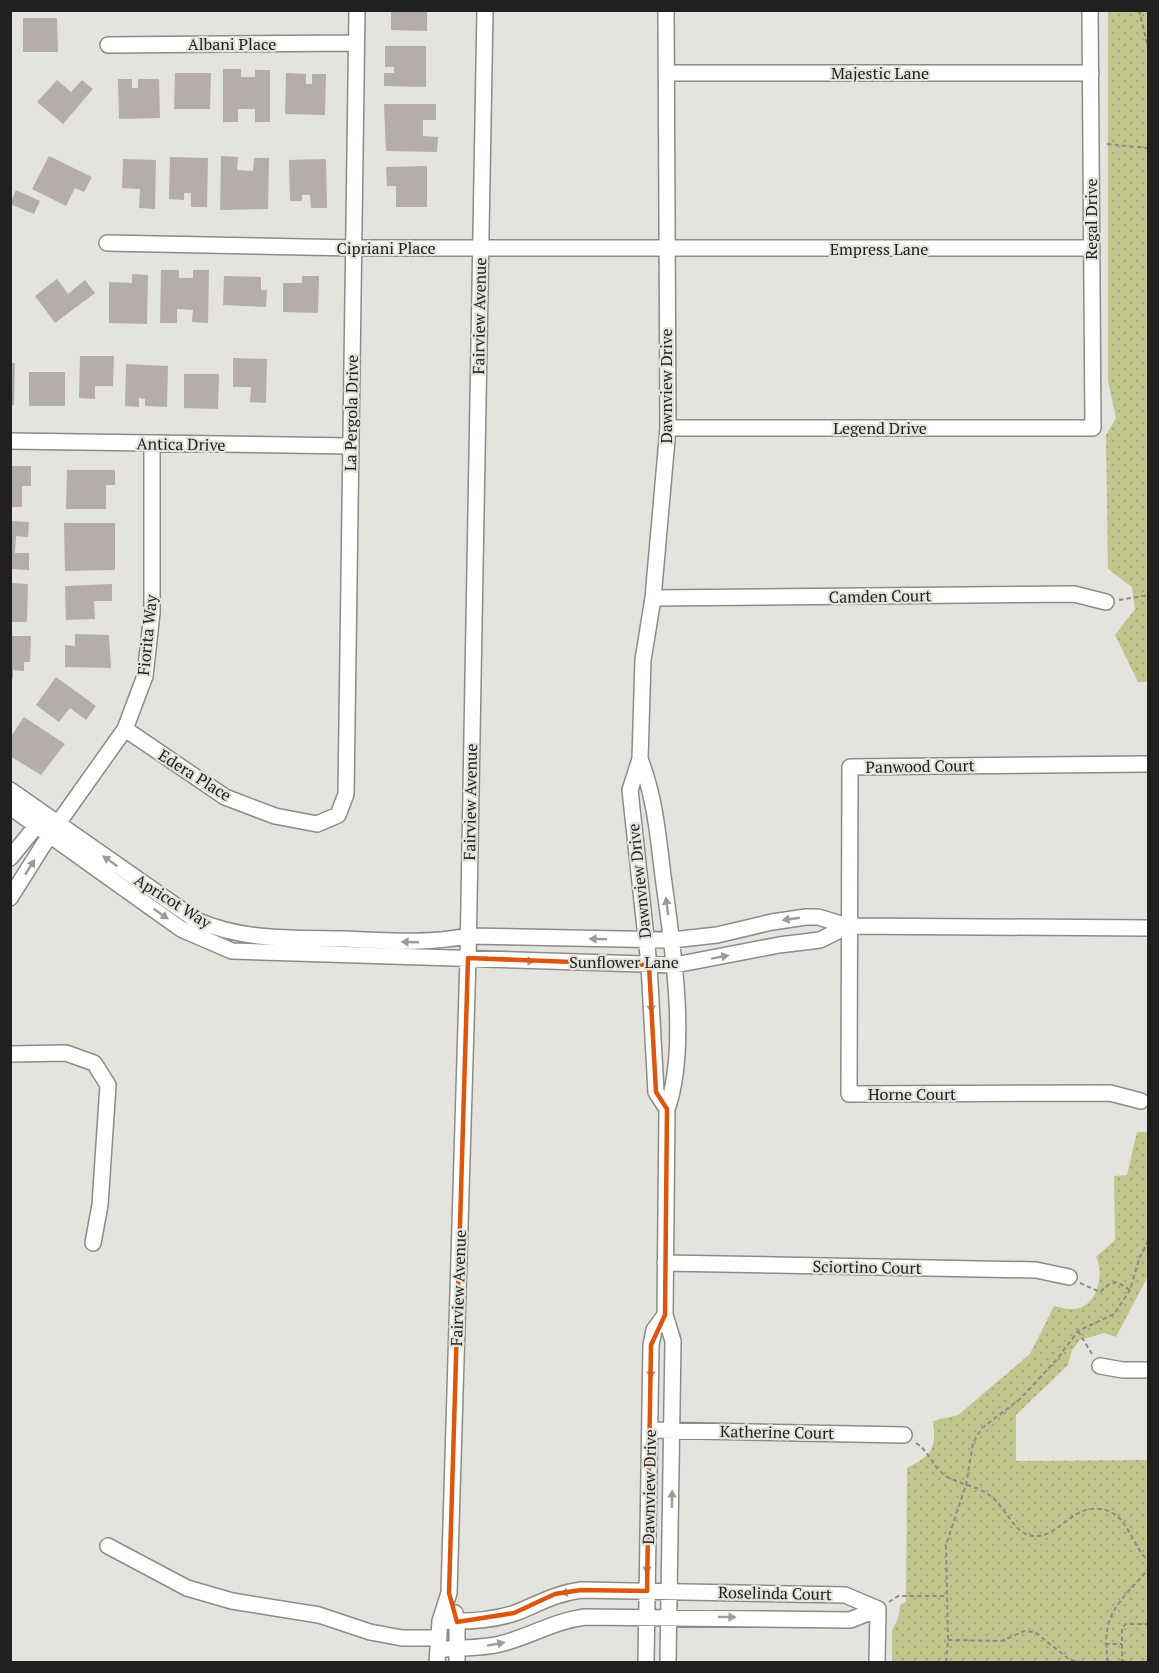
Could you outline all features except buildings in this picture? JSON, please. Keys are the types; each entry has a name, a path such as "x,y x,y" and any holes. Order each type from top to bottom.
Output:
{"street":[{"name":"La Pergola Drive","path":"338,815 346,794 357,10"},
{"name":"Fairview Avenue","path":"438,1650 440,1621 449,1593 468,958 485,10"},
{"name":"Dawnview Drive","path":"666,10 668,428 653,598 644,660 640,759 630,790 649,965 656,1092 667,1109"},
{"name":"Regal Drive","path":"1090,10 1093,428"},
{"name":"Albani Place","path":"108,45 356,44"},
{"name":"Majestic Lane","path":"668,72 1091,73"},
{"name":"Cipriani Place","path":"107,243 354,248 666,249"},
{"name":"Empress Lane","path":"666,249 1091,248"},
{"name":"Legend Drive","path":"668,428 1093,428"},
{"name":"Antica Drive","path":"10,441 351,446"},
{"name":"Fiorita Way","path":"10,898 53,830 124,729 146,676 152,614 152,443"},
{"name":"Camden Court","path":"653,598 1074,594 1106,602"},
{"name":"Edera Place","path":"124,729 225,797 275,816 317,824 338,815"},
{"name":"Dawnview Drive","path":"640,759 651,788 675,965 675,1077 667,1109 665,1263 665,1315 673,1341 668,1662"},
{"name":"Panwood Court","path":"848,926 850,767 1149,764"},
{"name":"Apricot Way","path":"10,790 53,830 182,929 232,951 468,958"},
{"name":"Apricot Way","path":"10,807 37,825 53,830 196,920 219,930 264,938 436,942 468,936"},
{"path":"10,858 37,825"},
{"name":"Sunflower Lane","path":"468,936 672,940 717,935 806,917 818,917 848,926 1149,928"},
{"name":"Sunflower Lane","path":"468,958 675,965 780,945 820,940 848,926"},
{"name":"Horne Court","path":"848,926 849,1094 1110,1093 1141,1101"},
{"path":"10,1054 66,1053 94,1062 108,1085 100,1204 93,1243"},
{"name":"Sciortino Court","path":"665,1263 1036,1270 1069,1277"},
{"name":"Dawnview Drive","path":"646,1662 651,1345 654,1330 665,1315"},
{"path":"1100,1366 1123,1370 1149,1370"},
{"name":"Katherine Court","path":"650,1430 904,1435"},
{"name":"Roselinda Court","path":"108,1546 154,1573 187,1588 232,1601 319,1615 370,1632 402,1638 457,1655 530,1635 561,1620 585,1617 669,1616 850,1620 878,1609"},
{"name":"Roselinda Court","path":"440,1621 484,1620 514,1613 555,1594 572,1591 845,1595 878,1609"},
{"name":"Fairview Avenue","path":"449,1593 457,1622 457,1655"},
{"path":"877,1662 878,1609"}],"path":[{"path":"1139,10 1149,47"},
{"path":"1091,143 1149,148"},
{"path":"1106,602 1149,595"},
{"path":"946,1662 948,1640 946,1545 966,1485 973,1443 982,1428 1020,1399 1058,1358 1078,1331 1114,1314 1130,1290 1139,1258 1149,1241"},
{"path":"1069,1277 1100,1292 1108,1285 1117,1282 1130,1290"},
{"path":"1078,1331 1100,1366"},
{"path":"904,1435 926,1449 933,1464 945,1475 988,1494 1026,1534 1040,1536 1054,1531 1077,1512 1093,1509 1111,1512 1127,1524 1141,1553 1149,1561"},
{"path":"1108,1662 1105,1644 1109,1622 1117,1603 1149,1569"},
{"path":"878,1609 898,1596 947,1596"},
{"path":"1125,1662 1122,1660 1122,1628 1126,1624 1149,1624"},
{"path":"948,1640 1002,1641 1024,1631 1035,1632 1051,1642 1070,1660 1078,1662"},
{"path":"1105,1644 1122,1644"}],"highlighted area":[{"path":"468,958 649,965 656,1092 667,1109 665,1315 651,1345 647,1591 581,1590 555,1594 514,1613 457,1622 449,1593"}],"green space":[{"path":"1108,11 1148,11 1148,682 1138,682 1115,635 1135,609 1132,587 1108,569 1106,435 1116,418 1108,381"},
{"path":"1137,1132 1148,1132 1148,1276 1116,1337 1104,1333 1080,1340 1072,1350 1068,1365 1016,1415 1016,1461 1148,1460 1148,1662 892,1662 892,1630 898,1619 900,1605 906,1602 907,1468 922,1460 933,1445 933,1421 958,1415 1030,1354 1054,1306 1068,1309 1078,1308 1092,1298 1100,1277 1096,1257 1115,1240 1114,1176 1127,1175"}]}
